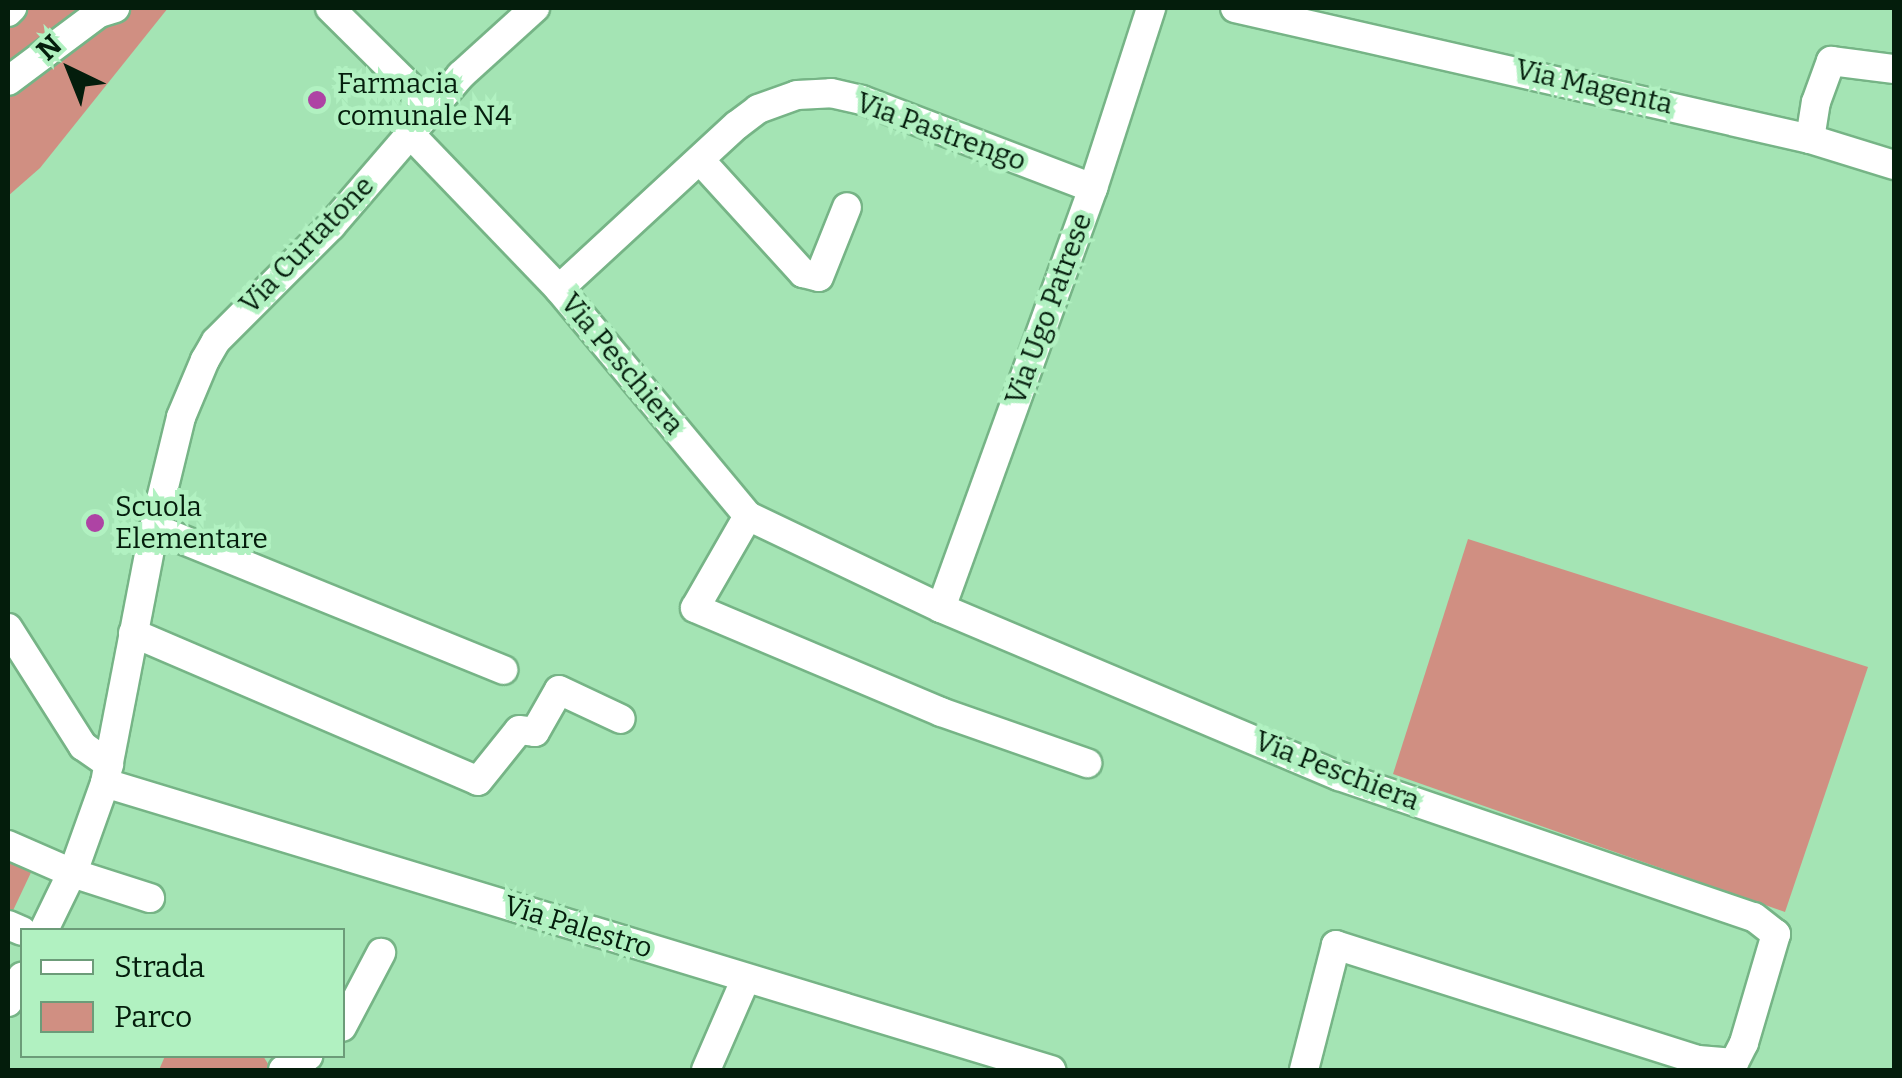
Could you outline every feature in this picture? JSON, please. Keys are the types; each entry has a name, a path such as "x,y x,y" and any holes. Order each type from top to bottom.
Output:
{"street":[{"path":"8,80 98,13 115,8"},
{"path":"330,8 430,108"},
{"name":"Via Curtatone","path":"45,928 72,873 107,774 154,528 181,417 196,376 216,341 331,226 430,108 536,8"},
{"name":"Via Ugo Patrese","path":"941,608 1093,188 1151,8"},
{"name":"Via Magenta","path":"1235,8 1810,139 1894,165"},
{"path":"1810,139 1816,102 1831,61 1894,70"},
{"name":"Via Pastrengo","path":"559,289 758,109 797,94 831,94 862,100 1093,188"},
{"name":"Via Peschiera","path":"410,134 559,289 748,516 941,608 1340,776 1754,917 1776,934 1744,1044 1734,1064 1698,1060 1336,944 1304,1070"},
{"path":"700,160 804,272 820,277 847,207"},
{"path":"748,516 694,608 941,712 1087,764"},
{"path":"154,528 503,670"},
{"path":"8,628 82,746 107,774"},
{"path":"133,633 478,782 518,730 535,732 558,690 621,719"},
{"name":"Via Palestro","path":"107,774 746,978 1051,1070"},
{"path":"8,845 72,873 150,898"},
{"path":"345,1021 381,953"},
{"path":"706,1070 746,978"},
{"path":"282,1070 304,1058"}],"green space":[{"path":"14,8 168,8 40,168 8,196 8,15"},
{"path":"1468,539 1868,667 1785,912 1393,774"},
{"path":"8,853 35,864 9,919 8,918"},
{"path":"164,1058 264,1058 272,1070 159,1070"}],"place":[{"name":"Farmacia comunale N4","path":"317,100"},
{"name":"Scuola Elementare","path":"95,523"}]}
